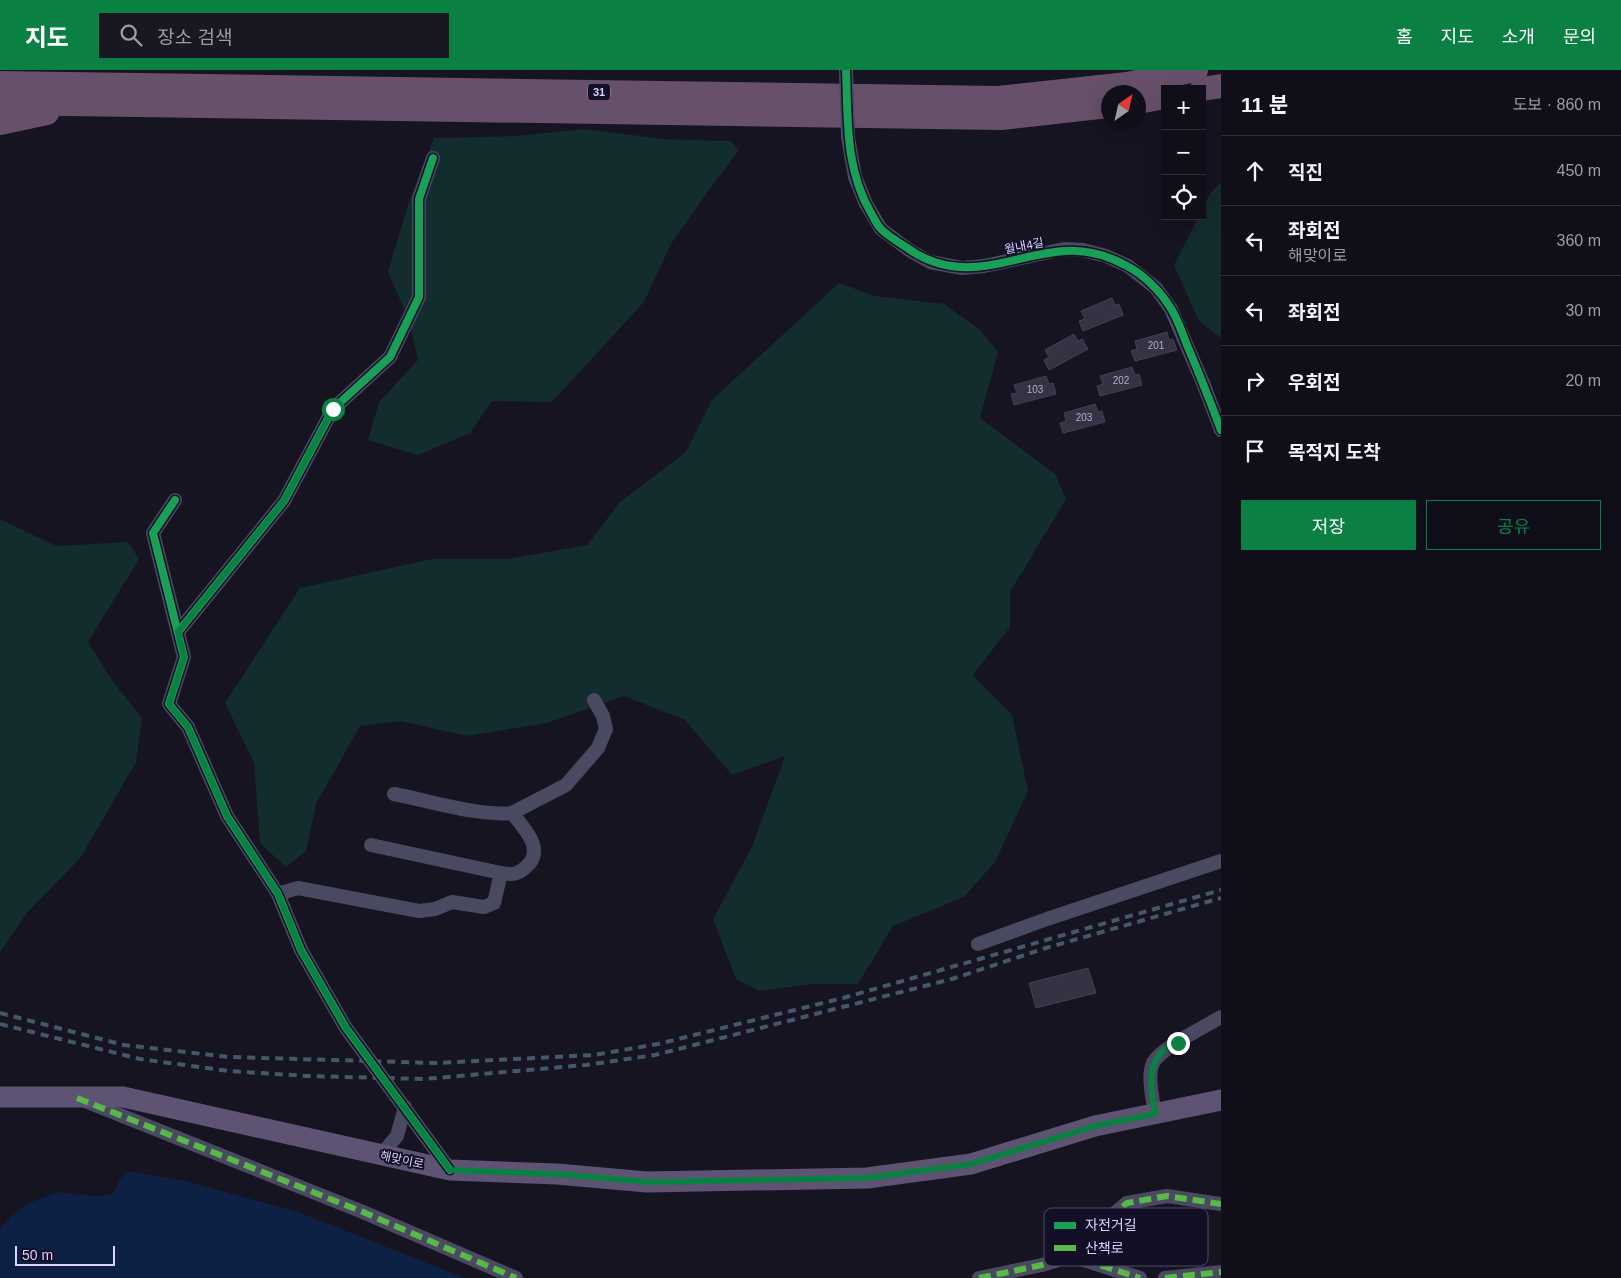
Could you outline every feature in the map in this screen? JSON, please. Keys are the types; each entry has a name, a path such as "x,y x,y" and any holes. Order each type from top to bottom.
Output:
{"highway":[{"path":"75,70 99,85"},
{"name":"31","path":"0,83 998,98 1127,84 1196,70"},
{"path":"1206,89 1221,86"},
{"path":"1146,101 1161,98"},
{"name":"31","path":"0,103 1001,118 1101,107"},
{"path":"0,123 81,104"}],"main road":[{"name":"해맞이로","path":"0,1097 123,1097 450,1170 557,1174 648,1182 867,1178 971,1164 1095,1126 1221,1100"}],"street":[{"name":"월내4길","path":"846,70 848,137 855,177 866,204 880,229 909,250 930,262 962,268 984,266 1064,249 1084,250 1106,256 1128,266 1156,288 1171,309 1221,430"},
{"path":"178,632 284,501 333,409 390,357 419,297 419,199 433,158"},
{"path":"1206,390 1221,395"},
{"path":"175,500 153,533 184,657 169,704 188,727 227,816 278,894 301,950 346,1028 450,1170"},
{"path":"394,794 480,812 512,813 566,785 598,748 606,729 603,716 594,700"},
{"path":"371,845 510,875 517,874 531,862 535,853 534,845 526,830 512,813"},
{"path":"978,944 1221,861"},
{"path":"278,894 298,888 419,911 435,909 452,902 484,907 494,903 501,873"},
{"path":"1155,1114 1151,1081 1153,1063 1164,1050 1221,1017"},
{"path":"77,1098 363,1212 516,1278"},
{"path":"381,1155 397,1136 405,1107"},
{"path":"1121,1208 1127,1203 1168,1196 1221,1204"},
{"path":"979,1278 1044,1264"},
{"path":"1102,1266 1140,1278"},
{"path":"1165,1278 1221,1272"}],"green space":[{"path":"584,129 663,139 731,141 739,150 671,244 644,302 552,402 492,401 470,433 418,455 368,440 379,402 418,360 409,320 388,272 410,198 434,138 517,136"},
{"path":"1221,183 1221,338 1199,321 1174,265 1197,220 1206,220 1206,202"},
{"path":"839,283 875,296 944,304 979,329 998,352 980,418 1055,474 1066,499 1010,592 1010,627 973,675 1012,715 1028,791 995,862 964,897 893,926 858,984 812,984 760,991 736,979 713,919 752,847 785,756 732,775 685,720 624,696 547,723 467,736 401,721 360,726 316,804 306,851 286,867 260,843 254,763 225,703 300,588 432,559 508,559 587,545 620,502 686,452 712,400"},
{"path":"0,519 56,546 128,542 139,559 88,642 114,683 142,718 136,762 81,857 27,913 0,952"}],"water":[{"path":"128,1171 185,1181 298,1212 465,1278 0,1278 0,1229 13,1215 28,1203 59,1192 93,1196 112,1195 120,1179"}],"building":[{"path":"1112,298 1115,305 1119,304 1123,315 1083,331 1079,321 1085,319 1081,311"},
{"path":"1167,332 1169,340 1173,339 1177,350 1135,361 1131,351 1137,349 1135,341"},
{"path":"1074,334 1078,341 1082,339 1088,349 1049,370 1044,360 1049,357 1045,350"},
{"path":"1132,367 1135,375 1139,374 1142,385 1100,396 1097,386 1103,384 1100,376"},
{"path":"1046,376 1049,384 1053,383 1056,394 1014,405 1011,394 1017,393 1014,385"},
{"path":"1095,404 1098,412 1102,411 1105,422 1063,433 1060,423 1066,421 1064,413"},
{"path":"1088,968 1096,993 1036,1008 1029,983"}],"railway":[{"path":"0,1013 124,1045 229,1057 436,1063 594,1055 658,1044 843,998 1221,890"},
{"path":"0,1024 140,1059 229,1071 308,1076 424,1079 586,1065 655,1055 952,979 1046,948 1221,898"}],"marked path":[{"path":"77,1098 363,1212 516,1278"},
{"path":"1121,1208 1127,1203 1167,1196 1221,1204"},
{"path":"979,1278 1044,1264"},
{"path":"1102,1266 1140,1278"},
{"path":"1165,1278 1221,1272"}],"cycle path":[{"path":"846,70 848,126 852,162 863,196 881,229 915,253 943,265 963,267 984,266 1056,252 1073,251 1090,252 1108,257 1127,266 1156,289 1173,312 1221,430"},
{"path":"178,632 284,501 333,409 390,357 419,297 419,199 433,158"},
{"path":"175,500 153,533 184,657 169,704 188,727 227,816 278,894 301,950 346,1028 450,1170"}],"route":[{"path":"333,409 284,501 178,632 184,657 169,704 188,727 227,816 278,894 301,950 346,1028 450,1170 557,1174 648,1182 867,1178 971,1164 1095,1126 1155,1114 1151,1081 1153,1063 1164,1050 1178,1043"}]}
